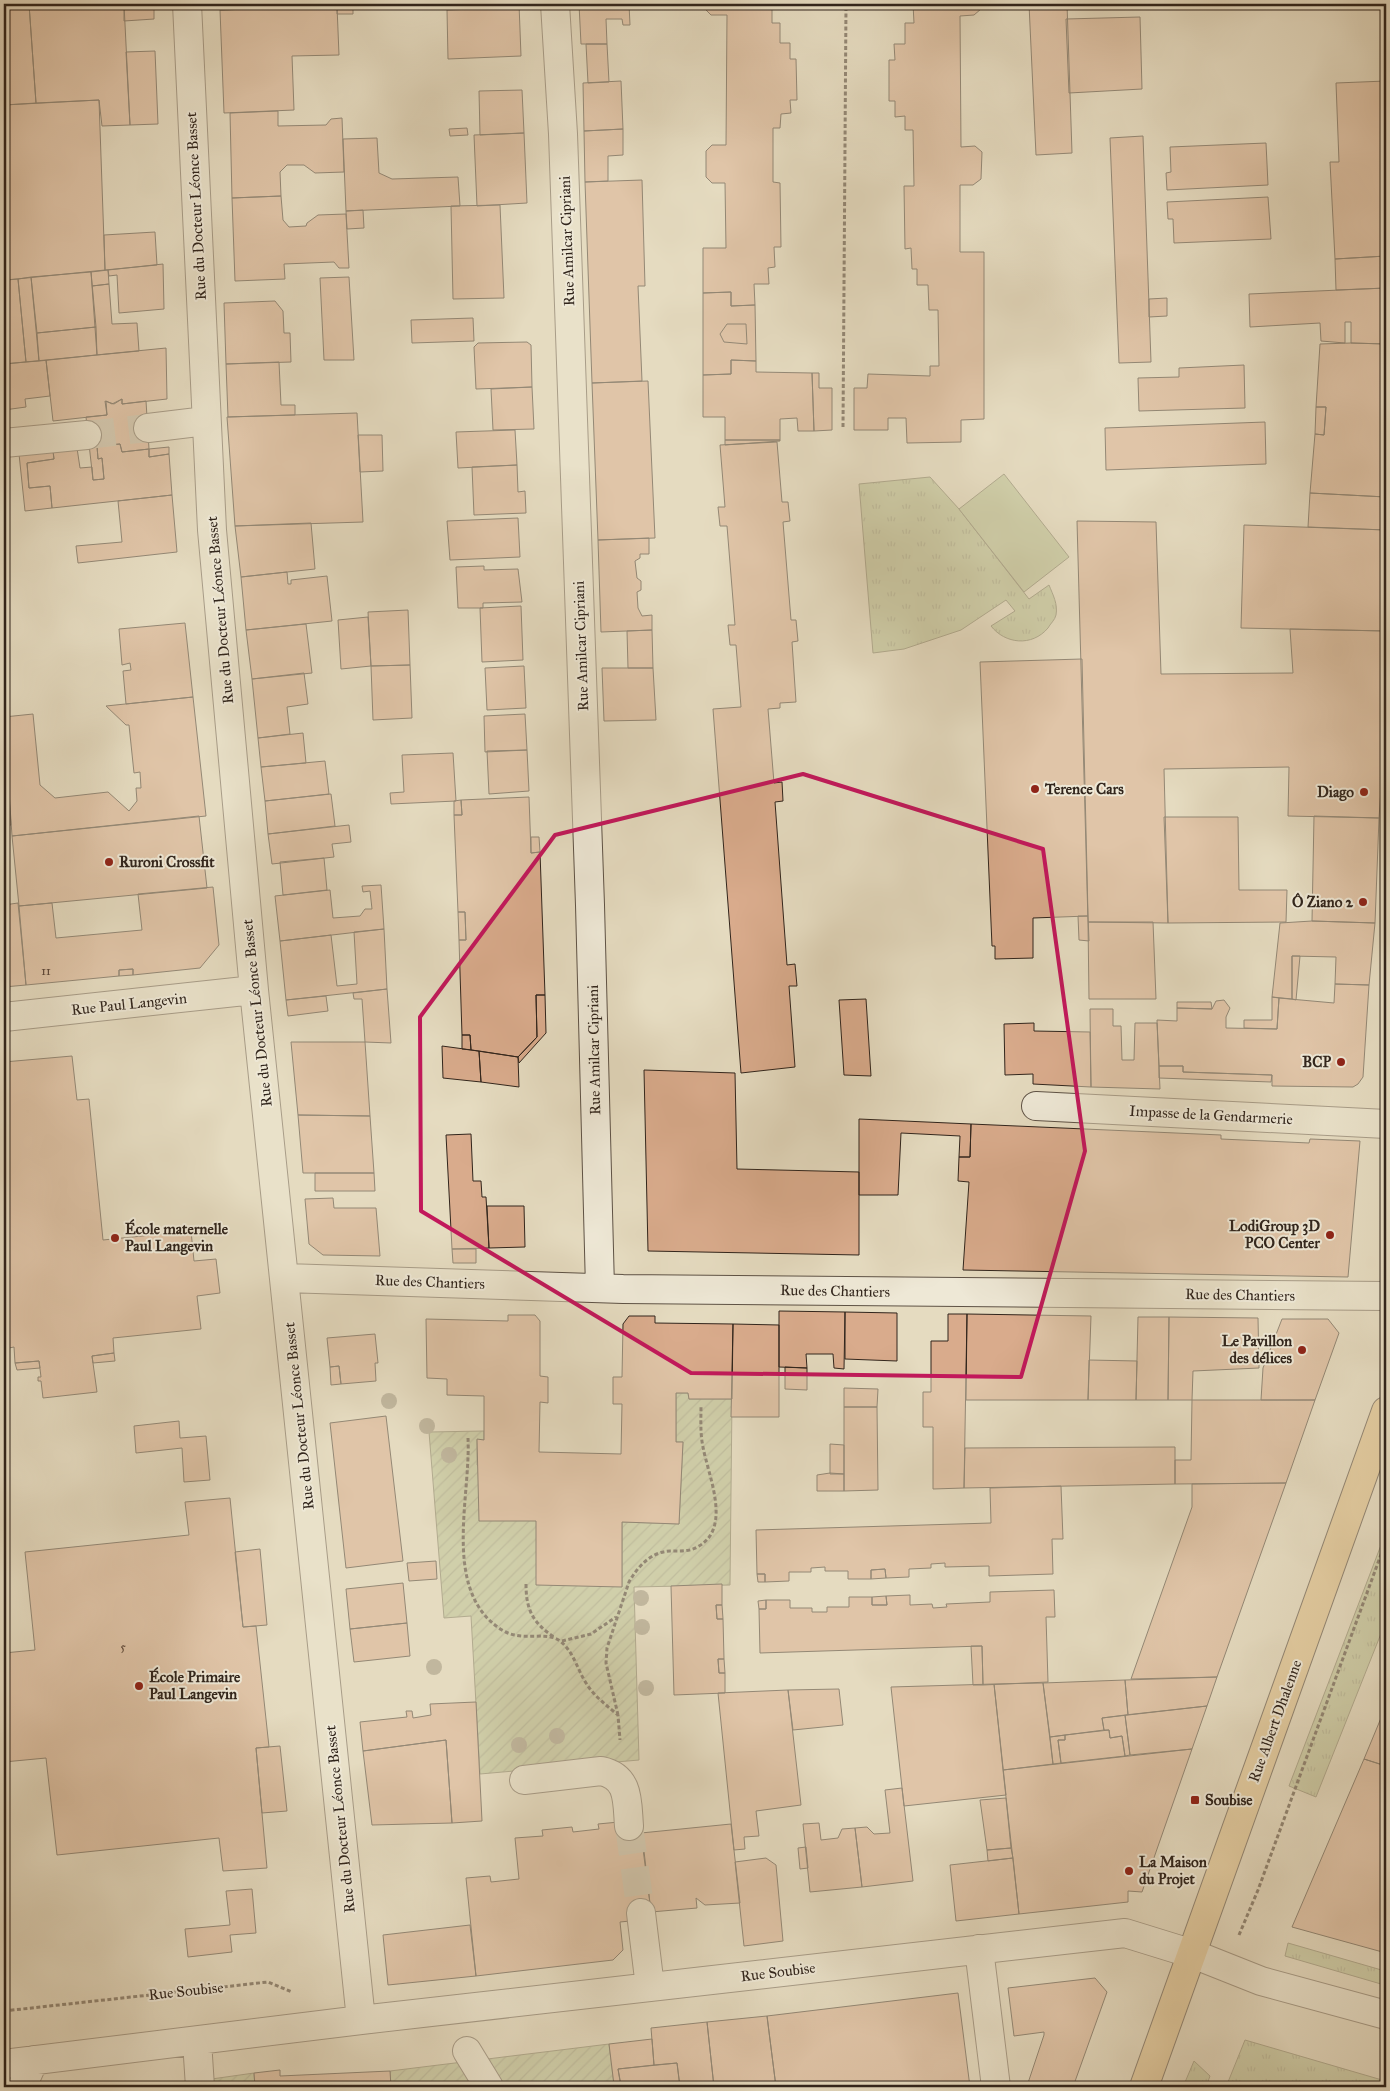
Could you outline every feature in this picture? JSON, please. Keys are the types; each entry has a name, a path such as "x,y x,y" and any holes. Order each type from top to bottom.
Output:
{"main road":[{"name":"Rue Albert Dhalenne","path":"1144,2087 1386,1411"}],"street":[{"name":"Rue du Docteur Léonce Basset","path":"187,4 212,530 254,990 361,2020"},
{"name":"Rue Amilcar Cipriani","path":"555,4 563,134 590,905 600,1288"},
{"path":"148,428 206,421"},
{"path":"4,443 87,435"},
{"name":"Rue Paul Langevin","path":"4,1017 254,990"},
{"name":"Impasse de la Gendarmerie","path":"1036,1106 1386,1124"},
{"name":"Rue des Chantiers","path":"284,1278 600,1288 1386,1296"},
{"path":"524,1780 601,1771 612,1774 620,1782 626,1793 629,1826"},
{"path":"641,1913 650,1987"},
{"name":"Rue Soubise","path":"4,2064 361,2020 1125,1933 1193,1954 1261,1981 1386,2015"},
{"path":"979,1949 996,2087"},
{"path":"197,2041 200,2087"},
{"path":"466,2051 489,2087"},
{"path":"22,2087 34,2060"}],"path":[{"path":"843,427 846,4"},
{"path":"626,1793 618,1715 606,1663 607,1648 617,1616 634,1574 651,1557 660,1553 692,1550 705,1542 714,1527 715,1490 702,1445 701,1405"},
{"path":"468,1438 464,1529 469,1587 482,1612 502,1630 514,1636 524,1638 555,1638"},
{"path":"1258,1890 1386,1541"},
{"path":"526,1584 531,1617 541,1628 561,1642 575,1659 586,1682 595,1695 618,1715"},
{"path":"561,1642 591,1634 617,1616"},
{"name":"Rue Soubise","path":"4,2011 268,1982 294,1992"}],"highlighted area":[{"path":"803,774 1043,849 1085,1151 1021,1377 691,1373 421,1211 420,1017 555,835"}],"green space":[{"path":"1004,474 1069,557 1024,592 959,509"},
{"path":"930,477 959,509 1029,599 1049,585 1056,603 1056,615 1055,619 1042,634 1019,641 1011,640 997,632 991,626 1015,611 1006,600 961,630 904,649 873,653 859,484"},
{"path":"676,1393 688,1393 689,1399 732,1399 730,1585 634,1587 639,1760 480,1774 471,1616 444,1618 429,1432 484,1431 484,1440 477,1440 477,1465 536,1521 622,1587 622,1522 679,1524 683,1442 676,1442"},
{"path":"1386,1532 1386,1621 1316,1797 1289,1786"},
{"path":"1288,1943 1385,1971 1381,1984 1285,1956"},
{"path":"1245,2040 1382,2080 1379,2087 1226,2087"},
{"path":"609,2044 614,2085 610,2087 391,2087 390,2071"},
{"path":"1194,2061 1210,2076 1206,2087 1183,2087"},
{"path":"254,2073 255,2087 155,2087"}],"building":[{"path":"4,4 29,4 36,103 4,105"},
{"path":"29,4 124,4 130,125 102,126 99,100 36,103"},
{"path":"154,4 154,19 124,21 124,5"},
{"path":"220,4 337,4 337,6 220,10"},
{"path":"337,4 353,4 353,14 337,14"},
{"path":"475,4 519,4 521,56 448,59 447,10 475,9"},
{"path":"579,4 629,4 630,25 623,25 622,19 606,19 607,44 581,44"},
{"path":"705,4 772,4 772,23 780,23 780,43 790,43 790,59 796,59 797,100 790,100 791,113 781,114 780,128 773,128 773,182 780,183 781,247 774,247 775,267 768,268 769,284 754,284 755,305 731,306 731,292 703,293 703,248 726,248 725,183 712,183 706,177 706,151 712,145 726,145 727,15 711,15 705,9"},
{"path":"913,4 981,4 981,9 974,15 960,16 961,147 975,146 982,152 981,179 973,185 960,185 960,252 984,252 984,419 961,420 961,442 907,443 906,418 888,418 888,430 854,430 854,388 867,388 868,374 930,376 930,366 939,366 938,310 929,310 928,285 917,285 917,269 912,269 911,248 905,249 904,186 914,186 913,130 905,130 905,116 895,117 895,101 889,101 889,60 895,60 894,44 905,44 905,23 914,23"},
{"path":"1029,4 1067,4 1072,153 1036,155"},
{"path":"337,6 339,55 292,56 294,110 224,113 220,10"},
{"path":"1140,17 1142,89 1069,93 1066,19"},
{"path":"586,44 607,44 609,82 588,83"},
{"path":"155,51 158,124 130,125 126,52"},
{"path":"621,81 623,129 584,131 583,83"},
{"path":"1386,81 1386,256 1335,259 1330,162 1339,162 1336,83"},
{"path":"522,90 524,133 480,135 479,91"},
{"path":"99,100 105,270 7,280 4,105"},
{"path":"278,111 278,126 326,125 331,119 342,118 344,172 315,173 304,165 287,165 280,172 281,196 232,198 230,113"},
{"path":"467,128 468,135 450,136 449,129"},
{"path":"623,129 623,155 608,156 608,181 585,182 584,131"},
{"path":"524,133 527,203 477,206 474,135"},
{"path":"1143,136 1151,362 1119,363 1110,138"},
{"path":"377,138 379,173 392,179 458,177 460,206 346,211 343,139"},
{"path":"1266,143 1268,185 1167,190 1166,173 1171,172 1170,147"},
{"path":"642,180 645,286 638,286 642,381 592,383 585,182"},
{"path":"281,196 283,220 289,227 306,226 307,223 318,215 346,214 349,268 339,268 334,262 284,264 285,279 235,281 232,198"},
{"path":"1268,197 1271,239 1174,243 1173,219 1168,219 1167,202"},
{"path":"500,205 504,298 453,299 451,206"},
{"path":"363,210 364,228 347,229 346,211"},
{"path":"155,232 157,265 105,270 104,235"},
{"path":"4,246 6,246 7,280 4,280"},
{"path":"1386,256 1386,288 1336,290 1335,259"},
{"path":"163,264 164,309 119,313 117,275 109,276 108,270"},
{"path":"108,270 109,284 92,286 91,272"},
{"path":"91,272 96,327 37,333 31,277"},
{"path":"31,277 39,361 26,362 18,279"},
{"path":"349,277 354,360 324,360 320,278"},
{"path":"18,279 26,362 4,364 4,280"},
{"path":"109,284 112,324 137,323 139,351 97,355 92,286"},
{"path":"1386,288 1386,344 1351,343 1351,322 1345,322 1345,343 1321,341 1320,323 1250,327 1249,294"},
{"path":"731,292 731,306 755,305 756,361 731,360 731,374 703,375 703,293"},
{"path":"1167,298 1167,316 1149,317 1149,299"},
{"path":"275,301 283,311 284,333 290,333 291,362 226,364 224,303"},
{"path":"473,318 474,341 412,343 411,320"},
{"path":"727,324 746,324 747,344 724,342 720,334"},
{"path":"96,327 97,355 39,361 37,333"},
{"path":"527,342 531,345 532,387 476,389 474,347 478,343"},
{"path":"1320,344 1386,344 1386,497 1310,493 1315,434 1324,435 1326,407 1316,407"},
{"path":"166,348 167,399 122,404 122,399 112,404 106,401 107,415 53,421 46,360"},
{"path":"46,360 50,396 25,399 26,407 4,410 4,382 6,382 4,364"},
{"path":"731,360 756,361 756,372 812,373 814,431 798,431 797,418 780,419 780,440 725,440 725,417 703,417 703,375 731,374"},
{"path":"279,362 281,405 295,405 295,415 228,417 226,364"},
{"path":"1244,365 1245,408 1139,411 1138,378 1179,377 1179,368"},
{"path":"812,373 819,373 819,388 832,388 832,430 814,431"},
{"path":"648,381 655,538 598,540 592,383"},
{"path":"532,387 534,429 493,430 491,389"},
{"path":"122,399 122,404 146,401 149,449 122,452 120,444 97,446 98,459 102,458 104,479 93,480 86,417 107,415 105,401 114,404"},
{"path":"1316,407 1326,407 1324,435 1315,434"},
{"path":"357,413 363,522 235,526 227,417"},
{"path":"1265,422 1266,464 1106,470 1105,428"},
{"path":"515,430 517,465 458,468 456,432"},
{"path":"358,435 382,435 383,471 360,472"},
{"path":"725,440 780,440 780,441 725,445"},
{"path":"777,442 782,502 788,502 790,521 783,522 791,620 796,620 798,641 792,642 796,702 780,703 780,708 768,709 774,783 782,782 783,801 775,802 787,965 795,964 797,986 789,986 795,1067 741,1073 713,709 741,707 736,645 730,645 728,625 735,625 727,526 720,526 718,507 725,507 720,445"},
{"path":"120,444 122,452 149,449 149,457 169,454 172,495 52,508 50,486 29,488 27,463 54,459 53,451 77,448 80,468 92,467 93,480 104,479 102,458 98,459 97,446"},
{"path":"169,447 169,454 149,457 149,449"},
{"path":"53,451 54,459 27,463 29,488 50,486 52,508 25,511 19,454"},
{"path":"517,465 518,492 525,491 526,513 474,515 472,467"},
{"path":"1310,493 1386,497 1386,530 1308,527"},
{"path":"172,495 177,552 78,563 76,546 122,542 118,501"},
{"path":"518,518 520,557 450,560 447,521"},
{"path":"1077,521 1156,522 1161,674 1293,673 1290,629 1386,631 1386,715 1379,818 1288,816 1289,767 1164,769 1168,923 1088,922"},
{"path":"311,523 315,569 241,577 235,526"},
{"path":"1244,525 1386,530 1386,631 1241,628"},
{"path":"649,538 649,554 640,554 640,558 635,561 637,578 641,581 641,590 637,592 638,608 642,616 652,615 652,630 601,632 598,540"},
{"path":"484,566 484,570 518,569 522,602 483,603 483,608 458,608 456,567"},
{"path":"287,572 288,584 291,584 291,580 327,576 332,621 246,630 241,577"},
{"path":"521,606 523,660 482,662 480,608"},
{"path":"408,610 410,665 371,666 368,612"},
{"path":"368,617 371,666 341,669 338,620"},
{"path":"185,623 193,697 126,704 123,671 131,670 130,663 122,665 119,629"},
{"path":"306,624 312,673 252,679 246,630"},
{"path":"652,630 653,668 628,668 627,631"},
{"name":"Terence Cars","path":"1082,659 1088,916 1033,918 1033,958 995,959 995,946 992,946 980,662"},
{"path":"410,665 412,718 373,720 371,666"},
{"path":"524,666 526,708 487,710 485,668"},
{"path":"602,668 653,668 656,720 604,721"},
{"path":"304,673 308,704 287,707 290,734 258,738 252,679"},
{"path":"193,697 206,816 12,836 4,717 33,714 40,785 55,798 108,792 129,811 137,801 136,788 141,788 140,772 134,773 129,725 126,725 106,706"},
{"path":"525,714 527,750 485,752 484,716"},
{"path":"303,733 306,763 261,767 258,738"},
{"path":"527,750 529,791 489,794 487,751"},
{"path":"453,753 456,801 391,804 390,793 404,792 402,755"},
{"path":"325,761 329,794 265,801 261,767"},
{"path":"4,784 8,784 11,825 4,825"},
{"path":"331,794 335,826 268,834 265,801"},
{"path":"529,797 531,853 540,852 545,995 536,995 537,1037 518,1057 471,1050 470,1035 462,1035 459,940 466,940 465,912 458,912 454,815 462,815 461,800"},
{"path":"461,800 462,815 454,815 454,801"},
{"name":"Ruroni Crossfit","path":"199,816 207,888 19,906 12,836"},
{"path":"1314,816 1379,818 1375,923 1312,921"},
{"path":"1164,817 1238,817 1239,890 1287,890 1286,922 1168,923"},
{"path":"349,825 351,842 332,844 334,857 272,864 268,834"},
{"path":"531,837 539,837 540,852 531,853"},
{"path":"324,858 327,890 283,895 280,862"},
{"path":"381,885 384,929 280,941 275,896 330,890 333,918 360,916 365,909 372,909 370,891 363,892 362,886"},
{"path":"213,887 219,945 200,968 133,975 133,969 119,970 119,976 26,985 19,906 52,903 56,938 142,930 138,894"},
{"path":"18,903 26,985 4,987 4,905"},
{"path":"458,912 465,912 466,940 459,940"},
{"path":"1078,916 1088,916 1089,941 1079,940"},
{"path":"1312,921 1375,923 1369,985 1335,984 1336,957 1292,956 1292,999 1272,997 1280,923"},
{"path":"1088,922 1153,922 1156,999 1089,999"},
{"path":"384,929 387,989 286,1000 280,941 331,935 337,986 357,984 354,932"},
{"path":"1292,956 1300,956 1296,1000 1292,999"},
{"path":"133,969 133,975 119,976 119,970"},
{"path":"1335,984 1369,985 1363,1077 1353,1087 1272,1086 1272,1075 1183,1072 1183,1066 1159,1066 1157,1020 1177,1021 1177,1008 1212,1009 1216,1001 1224,1000 1230,1008 1226,1017 1226,1028 1277,1029 1279,998 1334,1003"},
{"path":"387,989 391,1043 365,1042 362,999 354,999 353,993"},
{"path":"536,995 545,995 546,1033 519,1063 518,1057 537,1037"},
{"path":"326,996 328,1011 288,1016 286,1000"},
{"path":"1272,997 1279,998 1277,1029 1244,1028 1244,1020 1272,1020"},
{"path":"866,999 871,1076 844,1075 839,1000"},
{"path":"1177,1002 1211,1002 1212,1009 1177,1008"},
{"path":"1090,1009 1113,1009 1113,1026 1121,1026 1122,1060 1134,1060 1135,1023 1157,1023 1160,1089 1091,1087"},
{"path":"1034,1023 1034,1031 1090,1032 1091,1087 1033,1084 1033,1074 1005,1075 1004,1024"},
{"path":"462,1035 470,1035 471,1050 462,1049"},
{"path":"291,1042 365,1042 370,1116 298,1115"},
{"path":"442,1046 479,1051 481,1082 443,1078"},
{"path":"479,1051 518,1057 519,1087 481,1082"},
{"path":"72,1056 77,1100 89,1099 103,1240 191,1231 194,1261 216,1259 220,1293 197,1296 201,1329 113,1338 114,1353 92,1356 97,1392 43,1398 41,1381 38,1381 38,1377 41,1377 39,1361 15,1363 14,1347 4,1349 4,1062"},
{"path":"1159,1066 1183,1066 1183,1072 1272,1075 1271,1082 1159,1078"},
{"path":"644,1070 735,1073 737,1169 859,1172 859,1255 648,1251"},
{"path":"298,1115 370,1116 374,1173 303,1173"},
{"path":"859,1119 971,1124 970,1157 959,1157 960,1136 901,1133 898,1195 859,1195"},
{"path":"971,1124 1221,1135 1221,1139 1309,1143 1310,1139 1360,1141 1348,1277 963,1270 969,1182 958,1181 959,1157 970,1157"},
{"path":"471,1134 473,1181 481,1181 482,1197 486,1197 489,1248 452,1249 446,1135"},
{"path":"315,1173 374,1173 375,1191 315,1191"},
{"path":"333,1198 334,1208 376,1208 380,1256 323,1255 309,1244 305,1199"},
{"path":"487,1206 524,1206 525,1247 489,1248"},
{"path":"452,1249 476,1249 476,1263 453,1263"},
{"path":"779,1311 845,1312 844,1369 834,1368 833,1354 806,1354 807,1368 779,1367"},
{"path":"845,1312 897,1313 897,1361 845,1359"},
{"path":"948,1314 967,1314 964,1488 933,1489 933,1427 923,1427 923,1392 931,1392 931,1341 948,1341"},
{"path":"967,1314 1091,1316 1088,1400 966,1400"},
{"path":"508,1315 535,1315 540,1321 540,1376 548,1377 548,1403 540,1402 539,1452 621,1454 622,1404 613,1404 613,1377 622,1377 623,1324 629,1316 655,1316 655,1323 733,1324 732,1399 689,1399 688,1393 676,1393 676,1442 683,1442 679,1524 622,1522 622,1587 536,1585 536,1521 479,1521 477,1439 484,1440 484,1396 447,1395 447,1379 427,1378 426,1319 508,1321"},
{"path":"1138,1317 1169,1317 1168,1400 1136,1400"},
{"path":"1169,1317 1258,1318 1259,1368 1193,1371 1192,1400 1168,1400"},
{"name":"Le Pavillon des délices","path":"1282,1319 1328,1319 1339,1333 1315,1400 1261,1400 1263,1368"},
{"path":"733,1324 779,1325 779,1417 731,1417"},
{"path":"375,1334 378,1363 375,1363 376,1381 341,1384 339,1366 330,1367 327,1338"},
{"path":"114,1353 115,1361 93,1363 92,1356"},
{"path":"1089,1360 1137,1361 1136,1400 1088,1400"},
{"path":"39,1361 40,1368 17,1370 15,1363"},
{"path":"339,1366 341,1384 331,1385 330,1367"},
{"path":"785,1367 807,1368 807,1390 785,1389"},
{"path":"844,1388 878,1389 877,1407 844,1407"},
{"path":"1192,1400 1315,1400 1286,1483 1175,1484 1175,1460 1191,1460"},
{"path":"844,1407 877,1407 878,1490 844,1491"},
{"path":"386,1416 403,1561 346,1568 330,1423"},
{"path":"179,1421 180,1438 206,1436 210,1480 184,1482 182,1448 136,1453 134,1426"},
{"path":"830,1444 844,1445 844,1474 830,1474"},
{"path":"1175,1447 1175,1484 964,1488 965,1448"},
{"path":"830,1473 844,1474 844,1491 817,1491 817,1475"},
{"path":"1286,1483 1217,1677 1131,1679 1192,1507 1192,1484"},
{"path":"1061,1486 1063,1539 1052,1539 1053,1574 989,1576 989,1566 945,1567 945,1563 931,1564 931,1568 909,1569 909,1577 886,1578 885,1569 871,1570 871,1579 848,1579 848,1571 825,1571 825,1567 811,1568 811,1572 789,1572 789,1581 765,1582 765,1574 757,1574 756,1530 991,1523 990,1488"},
{"path":"230,1498 243,1627 256,1626 269,1747 256,1748 267,1868 223,1871 219,1838 57,1855 46,1758 4,1762 4,1653 35,1650 25,1552 189,1535 185,1502"},
{"path":"260,1549 267,1625 243,1627 235,1552"},
{"path":"436,1561 437,1579 409,1581 407,1563"},
{"path":"885,1569 886,1578 871,1579 871,1570"},
{"path":"757,1574 765,1574 765,1582 758,1582"},
{"path":"403,1583 407,1623 350,1629 346,1589"},
{"path":"722,1584 722,1605 716,1605 717,1619 723,1619 724,1659 718,1659 719,1673 725,1673 725,1693 674,1695 671,1586"},
{"path":"1054,1590 1055,1617 1046,1617 1048,1682 983,1685 982,1646 760,1653 759,1609 766,1609 766,1600 790,1600 790,1608 812,1608 812,1612 827,1612 827,1607 849,1607 849,1597 872,1597 872,1605 887,1605 886,1596 910,1595 910,1605 932,1604 933,1608 947,1607 946,1604 990,1602 990,1592"},
{"path":"886,1596 887,1605 872,1605 872,1597"},
{"path":"766,1600 766,1609 759,1609 758,1601"},
{"path":"716,1605 722,1605 723,1619 717,1619"},
{"path":"407,1623 410,1656 354,1662 350,1629"},
{"path":"971,1646 982,1646 983,1685 973,1685"},
{"path":"718,1659 724,1659 725,1673 719,1673"},
{"path":"1217,1677 1207,1706 1128,1715 1125,1680"},
{"path":"1125,1680 1128,1715 1102,1718 1104,1730 1050,1737 1043,1683"},
{"path":"1043,1683 1053,1764 1003,1770 994,1684"},
{"path":"994,1684 1006,1795 904,1806 891,1687"},
{"path":"839,1689 843,1725 793,1730 788,1690"},
{"path":"788,1690 801,1805 756,1811 759,1836 744,1837 745,1849 734,1850 718,1693"},
{"path":"476,1702 482,1821 452,1823 446,1740 363,1751 360,1722 407,1717 406,1711 412,1711 413,1718 431,1715 430,1704"},
{"path":"1207,1706 1192,1749 1130,1755 1125,1715"},
{"path":"1386,1706 1386,1766 1364,1759"},
{"path":"1125,1715 1130,1755 1125,1756 1122,1736 1110,1738 1109,1730 1104,1730 1102,1718"},
{"path":"1109,1730 1110,1738 1122,1736 1125,1756 1061,1763 1058,1740 1065,1740 1065,1735"},
{"path":"1065,1735 1065,1740 1058,1740 1061,1763 1053,1764 1050,1737"},
{"path":"446,1740 452,1823 372,1825 363,1751"},
{"path":"280,1746 287,1811 262,1813 256,1748"},
{"path":"1192,1749 1142,1892 1128,1891 1128,1902 1019,1914 1003,1770"},
{"path":"1364,1759 1386,1766 1386,1953 1292,1927"},
{"path":"902,1788 913,1881 862,1887 855,1828 867,1827 874,1834 890,1833 885,1790"},
{"path":"1006,1798 1011,1848 987,1850 980,1800"},
{"path":"619,1822 641,1825 651,1912 630,1921 620,1922 623,1950 613,1960 476,1976 466,1878 490,1876 491,1882 519,1879 515,1838 543,1836 542,1830 572,1827 573,1832 599,1829 598,1824"},
{"path":"819,1823 821,1840 838,1838 842,1829 855,1828 862,1887 810,1892 803,1824"},
{"path":"731,1824 740,1903 705,1905 696,1898 697,1908 651,1912 641,1833"},
{"path":"806,1847 808,1868 800,1869 798,1848"},
{"path":"1011,1848 1013,1858 988,1861 987,1850"},
{"path":"766,1858 776,1865 783,1941 744,1946 735,1862"},
{"path":"1013,1858 1019,1914 956,1921 950,1865"},
{"path":"252,1889 256,1933 230,1935 232,1952 188,1957 185,1929 230,1925 226,1891"},
{"path":"470,1925 476,1976 388,1985 383,1935"},
{"path":"1095,1978 1107,1992 1073,2087 1020,2087 1027,2086 1044,2032 1014,2036 1008,1988"},
{"path":"958,1993 970,2087 776,2087 767,2016"},
{"path":"767,2016 776,2087 714,2087 707,2022"},
{"path":"707,2022 714,2087 680,2087 677,2063 654,2065 651,2028"},
{"path":"652,2039 654,2065 618,2069 621,2085 614,2085 609,2044"},
{"path":"677,2063 680,2087 621,2087 618,2069"},
{"path":"280,2070 280,2076 390,2071 391,2087 255,2087 254,2073"}],"tunnel":[{"path":"87,435 148,428"},
{"path":"629,1826 641,1913"}],"place":[{"name":"Terence Cars","path":"1035,789"},
{"name":"Diago","path":"1364,792"},
{"name":"Ruroni Crossfit","path":"109,862"},
{"name":"Ô Ziano 2","path":"1363,902"},
{"name":"BCP","path":"1341,1062"},
{"name":"LodiGroup 3D PCO Center","path":"1330,1235"},
{"name":"École maternelle Paul Langevin","path":"115,1238"},
{"name":"Le Pavillon des délices","path":"1302,1350"},
{"name":"École Primaire Paul Langevin","path":"139,1686"},
{"name":"Soubise","path":"1195,1800"},
{"name":"La Maison du Projet","path":"1129,1871"}]}
